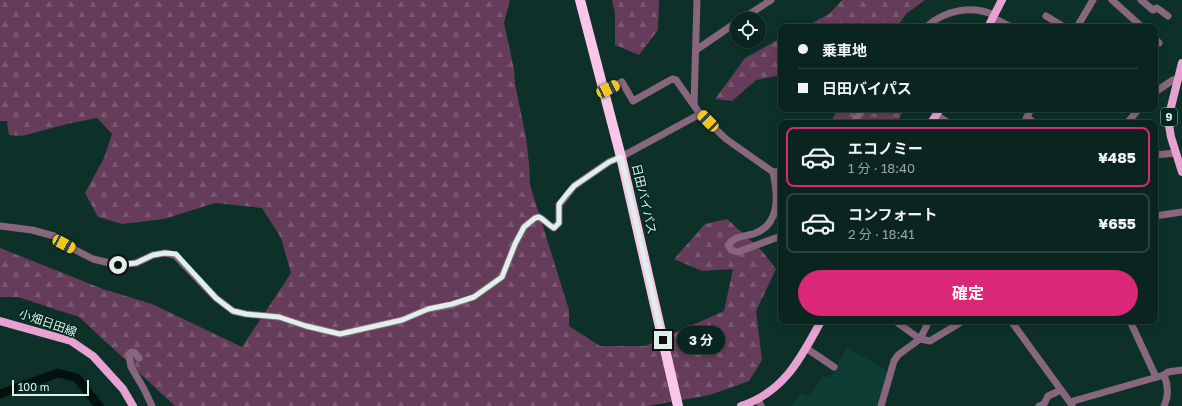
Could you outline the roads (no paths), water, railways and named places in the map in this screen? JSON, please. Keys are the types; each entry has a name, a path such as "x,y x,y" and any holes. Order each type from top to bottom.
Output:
{"highway":[{"name":"日田バイパス","path":"580,0 621,157 678,406"}],"main road":[{"path":"989,24 1000,1"},
{"name":"9","path":"1182,63 1168,119 1170,133 1182,172"},
{"name":"小畑日田線","path":"0,321 71,341 93,356 122,389 133,406"},
{"path":"741,406 760,402 788,375 799,361 819,324"}],"street":[{"path":"694,105 696,0"},
{"path":"753,12 771,0"},
{"path":"1079,24 1093,0"},
{"path":"1112,0 1139,24"},
{"path":"1141,0 1153,10 1157,8 1168,16"},
{"path":"930,24 939,17 961,10 978,10 993,16 1006,24"},
{"path":"1046,16 1059,24"},
{"path":"696,50 730,27"},
{"path":"604,91 622,82 634,101 672,79 676,80 700,114 726,139 777,171 777,201 775,213 768,224 754,234 737,237 731,240 728,245 730,250 738,252 778,237"},
{"path":"1158,90 1173,80 1178,79"},
{"path":"938,112 946,120"},
{"path":"1130,120 1136,112"},
{"path":"0,226 32,230 54,236 64,244 92,259 118,265 136,263 153,255 165,253 176,254 216,298 233,311 246,314 279,317 306,326 340,334 402,320 428,309 452,304 474,297 502,277 515,244 524,227 535,218 539,217 554,228 559,223 559,204 574,186 603,166 700,114"},
{"path":"1158,155 1176,153"},
{"path":"1158,216 1182,212"},
{"path":"900,324 920,339 930,340 958,324"},
{"path":"881,406 894,361 904,350 920,339 928,324"},
{"path":"1013,324 1071,404 1164,375 1168,372 1182,370"},
{"path":"1131,324 1156,377"},
{"path":"806,348 834,367"},
{"path":"139,358 135,353 131,352 131,367 152,406"},
{"path":"1164,375 1167,385 1167,400 1164,406"},
{"path":"1039,406 1044,404 1048,396 1061,390"}],"waterway":[{"path":"0,394 58,373 77,378 99,406"}]}
